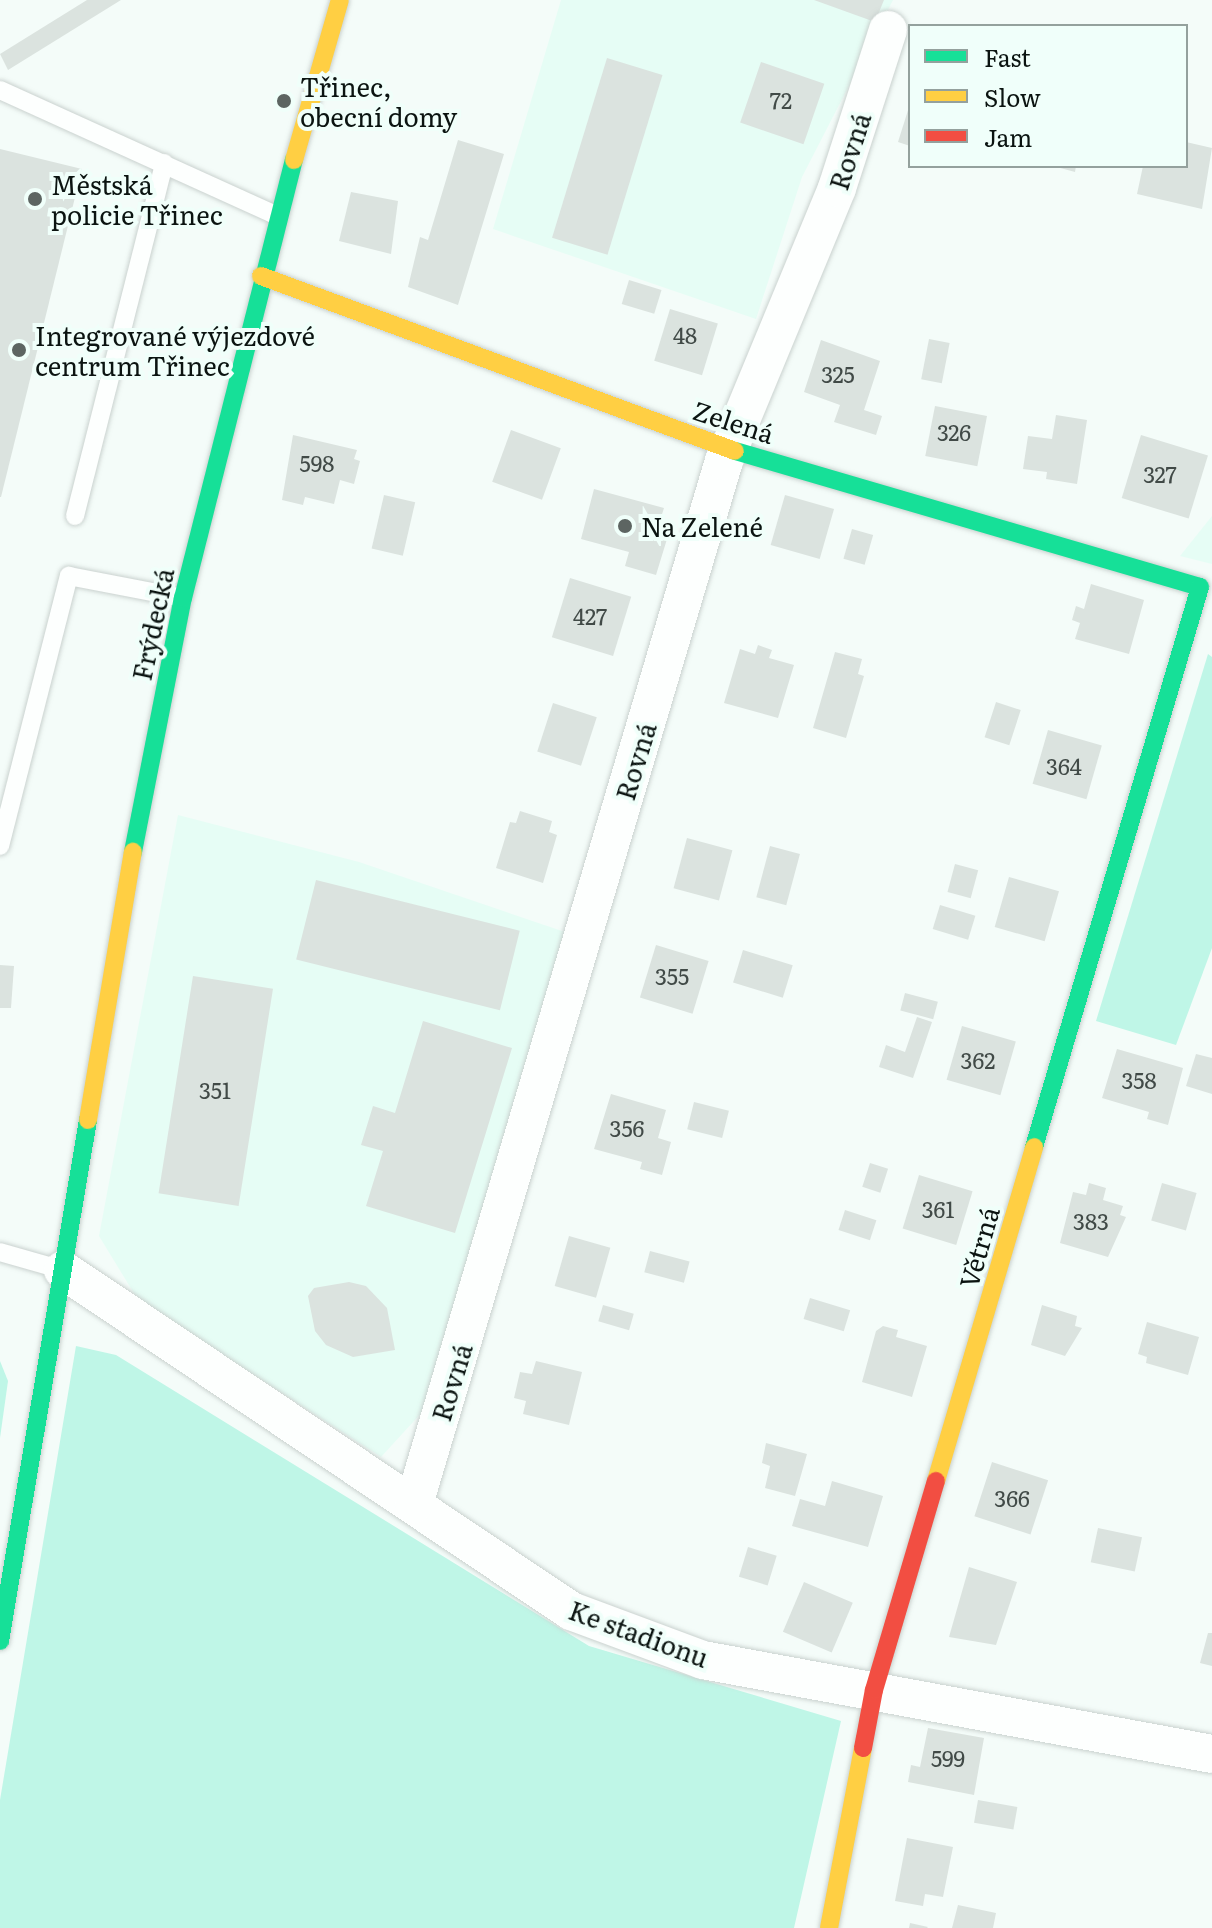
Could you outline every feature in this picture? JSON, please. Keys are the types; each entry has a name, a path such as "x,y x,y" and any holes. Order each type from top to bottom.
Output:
{"street":[{"name":"Frýdecká","path":"0,1641 139,815 183,598 261,276 340,0"},
{"name":"Rovná","path":"414,1504 732,450 837,188 888,30"},
{"name":"Zelená","path":"261,276 732,450 1206,582"},
{"name":"Větrná","path":"829,1928 874,1690 1206,582"},
{"name":"Ke stadionu","path":"63,1270 571,1611 703,1660 1212,1754"}],"lane":[{"path":"0,90 278,216"},
{"path":"75,516 164,163"},
{"path":"0,846 69,576 183,598"},
{"path":"0,1252 63,1270"}],"shaded area":[{"path":"561,0 893,0 802,177 756,319 493,229"},
{"path":"1212,516 1212,564 1180,556"},
{"path":"178,815 359,862 565,932 425,1409 381,1457 138,1300 99,1236"}],"green space":[{"path":"1208,654 1212,657 1212,948 1176,1045 1096,1021"},
{"path":"76,1346 116,1355 589,1646 841,1721 794,1928 0,1928 0,1800"},
{"path":"0,1361 8,1381 0,1438"}],"building":[{"path":"87,0 121,0 8,70 0,54"},
{"path":"814,0 884,0 875,22"},
{"path":"607,58 662,75 607,255 552,238"},
{"path":"761,62 824,84 804,144 740,123"},
{"path":"908,110 908,145 898,142"},
{"path":"458,140 504,154 458,305 408,287 420,237 428,240"},
{"path":"1188,142 1212,148 1202,209 1137,194 1143,168 1188,168"},
{"name":"Integrované výjezdové centrum Třinec","path":"0,149 82,169 1,497 0,497"},
{"path":"351,192 398,201 391,254 339,241"},
{"path":"629,280 662,290 654,314 622,304"},
{"path":"670,309 718,324 702,375 654,361"},
{"path":"929,339 950,343 942,383 921,379"},
{"path":"821,340 880,361 864,410 882,416 876,435 834,422 840,405 804,392"},
{"path":"935,406 987,416 977,466 925,456"},
{"path":"1056,415 1087,420 1077,484 1046,479 1047,472 1023,469 1028,436 1052,439"},
{"path":"511,430 561,448 542,500 492,482"},
{"path":"293,435 357,450 354,459 360,461 354,484 340,480 334,504 305,497 303,505 282,500"},
{"path":"1141,435 1208,455 1189,519 1122,498"},
{"path":"594,489 664,508 655,536 667,539 656,575 625,566 629,552 581,539"},
{"path":"384,495 415,502 403,556 372,549"},
{"path":"785,495 834,509 820,559 771,545"},
{"path":"852,529 873,535 865,565 843,559"},
{"path":"570,578 631,597 613,656 552,637"},
{"path":"1091,584 1144,600 1129,654 1075,639 1080,623 1072,620 1076,606 1084,609"},
{"path":"758,645 772,650 769,658 794,665 778,718 724,703 740,649 755,654"},
{"path":"835,652 862,659 858,674 864,676 846,738 813,728"},
{"path":"996,702 1021,710 1009,745 985,737"},
{"path":"553,703 597,717 581,766 537,752"},
{"path":"1048,730 1102,745 1086,799 1033,784"},
{"path":"520,811 552,821 549,832 557,835 543,883 496,868 510,822 516,823"},
{"path":"687,838 732,850 719,900 674,888"},
{"path":"770,846 800,854 786,905 756,897"},
{"path":"955,864 978,870 971,898 947,892"},
{"path":"1009,877 1059,891 1045,941 995,927"},
{"path":"316,880 520,931 500,1010 296,960"},
{"path":"940,905 975,916 968,940 933,929"},
{"path":"656,945 709,961 693,1014 640,998"},
{"path":"743,950 793,965 783,998 733,983"},
{"path":"0,965 14,966 11,1008 0,1008"},
{"path":"193,976 273,989 239,1206 159,1193"},
{"path":"905,993 938,1002 933,1019 900,1010"},
{"path":"917,1017 932,1022 913,1078 879,1067 886,1045 905,1052"},
{"path":"423,1021 512,1048 455,1233 366,1206 383,1151 361,1145 373,1106 395,1113"},
{"path":"962,1026 1016,1041 1000,1095 947,1080"},
{"path":"1117,1049 1183,1068 1168,1125 1147,1119 1149,1112 1102,1098"},
{"path":"1196,1054 1212,1058 1212,1094 1186,1086"},
{"path":"611,1094 666,1110 658,1138 671,1142 662,1175 640,1169 642,1162 594,1149"},
{"path":"694,1102 729,1111 722,1138 687,1129"},
{"path":"870,1163 888,1169 880,1193 862,1187"},
{"path":"919,1175 973,1191 956,1245 903,1229"},
{"path":"1089,1183 1106,1188 1103,1200 1123,1206 1120,1215 1126,1217 1108,1257 1060,1243 1073,1192 1086,1195"},
{"path":"1162,1183 1197,1193 1186,1230 1151,1220"},
{"path":"845,1210 876,1220 870,1240 839,1230"},
{"path":"569,1236 610,1248 596,1298 555,1286"},
{"path":"650,1251 690,1262 684,1283 644,1272"},
{"path":"349,1282 366,1286 387,1308 395,1350 353,1357 326,1345 315,1331 308,1296 314,1288"},
{"path":"810,1298 850,1310 844,1331 804,1319"},
{"path":"603,1305 634,1314 629,1330 598,1321"},
{"path":"1042,1305 1077,1316 1075,1326 1082,1328 1065,1356 1031,1345"},
{"path":"1147,1322 1199,1337 1188,1375 1146,1363 1147,1357 1138,1354"},
{"path":"883,1326 898,1330 896,1337 927,1346 912,1397 862,1382 876,1331"},
{"path":"536,1361 582,1372 569,1425 523,1414 526,1401 514,1398 520,1372 532,1374"},
{"path":"766,1443 807,1454 795,1496 765,1488 770,1466 762,1463"},
{"path":"992,1462 1048,1480 1030,1534 974,1516"},
{"path":"832,1481 883,1496 868,1547 792,1526 800,1499 825,1506"},
{"path":"1098,1528 1142,1537 1135,1572 1091,1562"},
{"path":"748,1547 777,1556 768,1585 739,1577"},
{"path":"969,1567 1017,1582 996,1645 949,1637"},
{"path":"804,1582 853,1603 832,1652 783,1632"},
{"path":"1208,1633 1212,1633 1212,1666 1200,1663"},
{"path":"928,1728 984,1738 974,1795 908,1782 911,1765 920,1767"},
{"path":"978,1800 1017,1807 1013,1830 974,1823"},
{"path":"907,1838 953,1847 943,1897 925,1894 923,1906 895,1901"},
{"path":"958,1905 996,1913 993,1928 952,1928"},
{"path":"910,1923 928,1927 909,1928"}],"traffic: fast":[{"path":"133,852 183,598 294,160"},
{"path":"735,451 1200,587 1034,1147"},
{"path":"0,1641 88,1120"}],"traffic: slow":[{"path":"294,160 340,0"},
{"path":"261,276 735,451"},
{"path":"88,1120 133,852"},
{"path":"936,1481 1034,1147"},
{"path":"829,1928 863,1748"}],"traffic: jam":[{"path":"863,1748 874,1690 936,1481"}],"place":[{"name":"Třinec, obecní domy","path":"284,101"},
{"name":"Městská policie Třinec","path":"35,199"},
{"name":"Integrované výjezdové centrum Třinec","path":"19,350"},
{"name":"Na Zelené","path":"625,526"}]}
